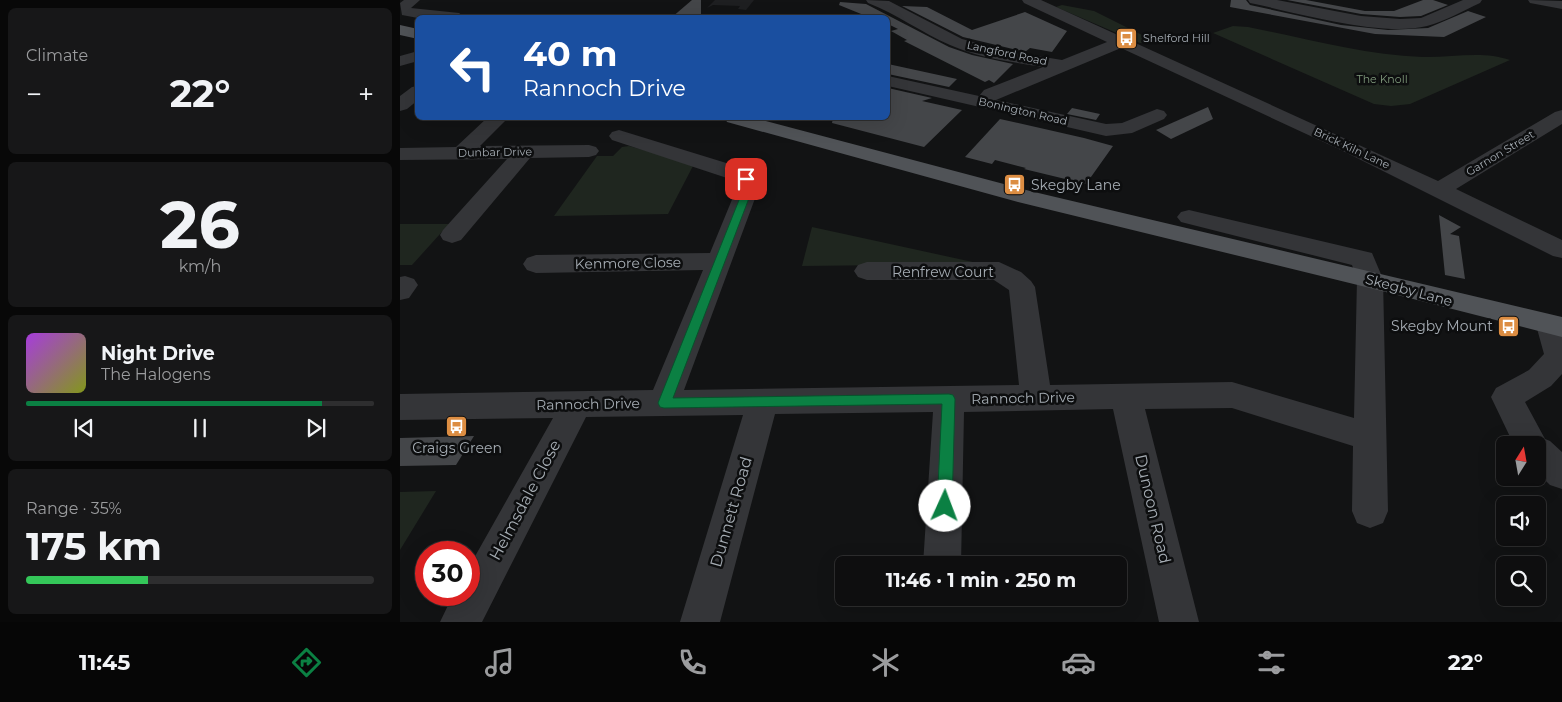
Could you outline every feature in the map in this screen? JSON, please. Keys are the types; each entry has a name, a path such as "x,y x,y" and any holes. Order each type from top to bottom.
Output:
{"main road":[{"path":"400,30 415,33"},
{"name":"Skegby Lane","path":"741,120 1026,197 1370,279 1556,326"}],"street":[{"name":"Langford Road","path":"873,0 889,5 957,42 983,50 1061,65"},
{"path":"1255,0 1361,21 1400,24 1424,22 1475,0"},
{"path":"1535,0 1562,5"},
{"name":"Brick Kiln Lane","path":"1035,3 1079,6"},
{"name":"Brick Kiln Lane","path":"1035,3 1122,42 1148,46 1562,250"},
{"path":"405,5 407,12 433,15"},
{"path":"983,102 991,94 1122,42"},
{"path":"400,61 415,57"},
{"name":"Bonington Road","path":"890,81 1106,130 1125,129 1157,115"},
{"name":"Garnon Street","path":"1439,190 1562,116"},
{"path":"462,153 496,120"},
{"name":"Dunbar Drive","path":"400,154 524,152 609,143 741,174 750,185 720,261"},
{"path":"452,235 524,152"},
{"path":"1190,217 1363,258 1370,279 1370,512"},
{"path":"664,403 720,261"},
{"name":"Kenmore Close","path":"536,264 720,261"},
{"name":"Renfrew Court","path":"867,271 999,271 1012,278 1022,287 1036,398"},
{"path":"1526,436 1506,397 1540,378 1559,358 1556,326"},
{"name":"Rannoch Drive","path":"400,407 1232,395 1370,437"},
{"name":"Dunoon Road","path":"1126,397 1179,622"},
{"path":"942,556 949,399"},
{"name":"Dunnett Road","path":"700,622 763,402"},
{"name":"Helmsdale Close","path":"460,622 577,404"},
{"path":"1546,459 1562,474"}],"shaded area":[{"path":"715,0 754,0 746,10 738,9 740,6 713,5 707,8"}],"green space":[{"path":"1062,5 1094,11 1148,38 1149,43 1140,43 1056,7"},
{"name":"The Knoll","path":"1233,26 1248,27 1400,56 1489,55 1510,60 1410,104 1391,106 1374,104 1213,33"},
{"path":"629,146 694,164 668,214 554,216 597,156 613,156 622,147"},
{"path":"400,224 449,224 412,265 400,265"},
{"path":"812,227 982,264 802,266"},
{"path":"436,491 400,550 400,492"}],"building":[{"path":"692,0 701,0 701,15 674,15"},
{"path":"1231,0 1246,0 1250,5 1341,25 1388,30 1428,28 1468,11 1486,17 1444,37 1375,34 1230,7"},
{"path":"1287,0 1306,0 1365,11 1394,11 1423,0 1433,0 1448,5 1421,16 1400,17 1361,14"},
{"path":"840,2 866,4 887,15 864,15 839,5"},
{"path":"902,6 927,7 972,30 1025,12 1067,31 1052,52 1030,48 1025,52 963,37"},
{"path":"890,16 949,47 972,55 1013,64 994,83 989,80 985,82 904,41 907,40 891,31 898,29 890,25"},
{"path":"890,64 957,79 949,87 890,74"},
{"path":"890,88 932,98 922,101 962,110 924,147 832,123 833,120 890,120"},
{"path":"1208,107 1213,119 1171,139 1156,130"},
{"path":"1072,108 1100,114 1096,120 1067,114"},
{"path":"1000,119 1113,146 1086,184 995,160 992,164 965,157"},
{"path":"1439,215 1461,227 1450,234 1459,236 1465,279 1445,275"},
{"path":"474,436 456,465 400,466 400,438"}],"place":[{"name":"Shelford Hill","path":"1127,38"},
{"name":"Skegby Lane","path":"1015,185"},
{"name":"Skegby Mount","path":"1509,326"},
{"name":"Craigs Green","path":"457,426"}],"route":[{"path":"746,179 750,185 664,403 949,399 945,506"}]}
